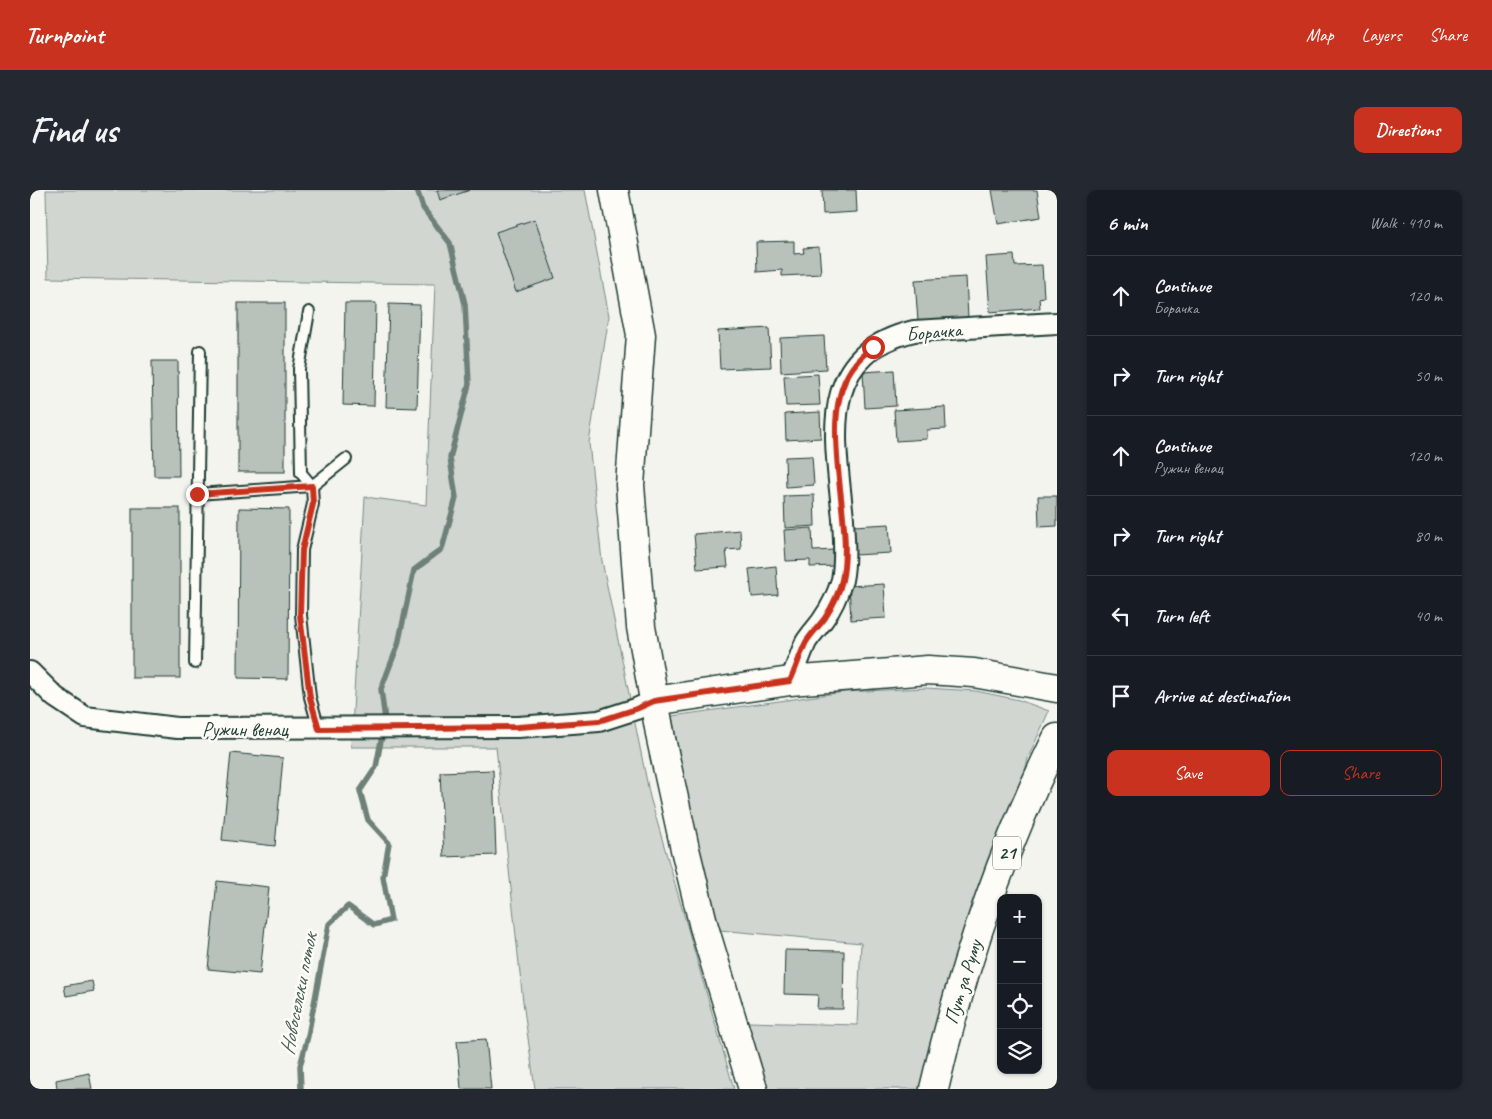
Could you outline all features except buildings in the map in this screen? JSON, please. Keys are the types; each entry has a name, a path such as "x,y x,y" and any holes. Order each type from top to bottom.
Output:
{"main road":[{"path":"614,190 641,335 630,485 641,627 675,804 704,926 753,1089"},
{"path":"654,701 790,681 928,670 974,673 1057,688"},
{"name":"Пут за Руму","path":"934,1089 964,971 1001,867 1057,738"}],"street":[{"name":"Борачка","path":"790,681 806,642 825,617 836,597 842,580 844,538 836,426 840,391 856,362 873,347 894,336 914,331 1057,323"},
{"name":"Ружин венац","path":"30,672 55,698 85,717 177,728 518,727 599,721 654,701"}],"lane":[{"path":"309,312 299,369 301,473 312,486 313,504 302,550 300,615 310,698 319,729"},
{"path":"195,663 200,351"},
{"path":"197,494 312,486 346,459"}],"shaded area":[{"path":"46,190 585,190 609,316 589,443 602,561 650,797 734,1089 535,1089 523,1002 496,747 351,747 365,497 426,505 435,284 48,278"},
{"path":"926,688 976,691 1019,700 1049,711 1028,758 1022,785 994,849 961,939 948,982 922,1089 766,1089 748,1022 857,1025 861,943 719,930 697,845 672,716 844,692"}],"waterway":[{"name":"Новоселски поток","path":"301,1089 300,1066 308,1036 329,924 348,906 374,925 391,920 383,877 389,843 368,820 360,791 376,767 385,720 381,689 398,645 414,570 442,549 456,498 450,458 469,384 465,304 450,243 423,208 417,190"}],"route":[{"path":"197,494 312,486 313,504 302,550 300,615 310,698 319,729 518,727 599,721 654,701 790,681 806,642 825,617 836,597 842,580 844,538 836,426 840,391 856,362 873,347"}]}
